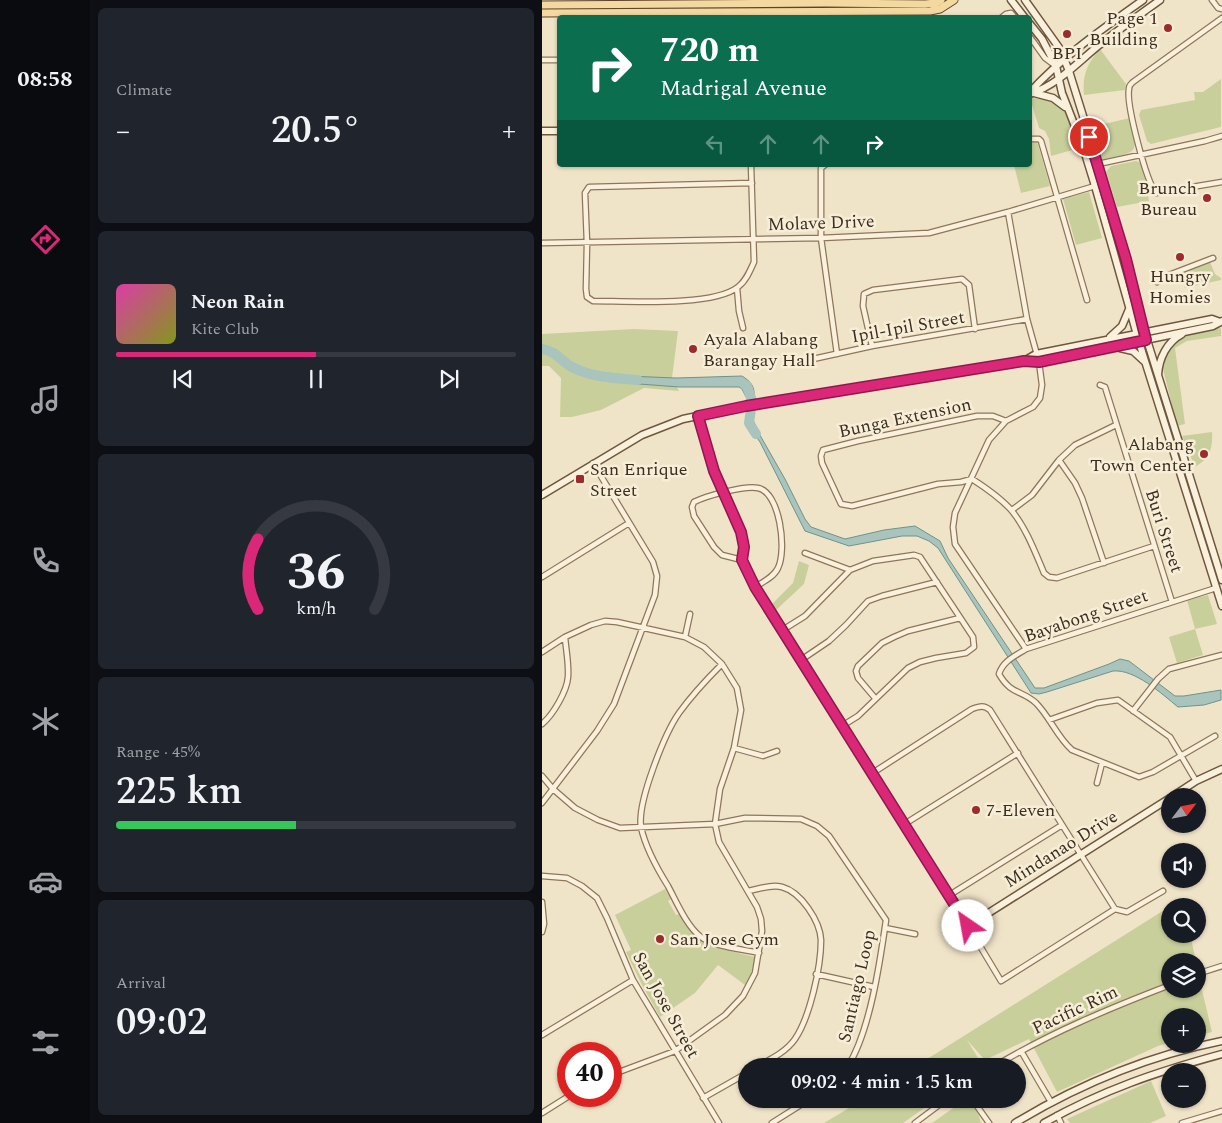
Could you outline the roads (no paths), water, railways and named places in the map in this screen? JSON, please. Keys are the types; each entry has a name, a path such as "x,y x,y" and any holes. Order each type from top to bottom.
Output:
{"main road":[{"path":"542,13 609,6 825,1 924,4 936,3 941,0"},
{"path":"542,5 826,12 930,11 940,9 954,0"},
{"path":"1011,0 1023,15"},
{"path":"1025,0 1060,49 1069,72 1098,164 1143,341 1147,365 1222,606"},
{"path":"1032,92 1064,59 1143,0"},
{"path":"1032,93 1059,80 1100,45 1160,0"},
{"path":"825,1 826,12"},
{"path":"1032,26 1042,39 1056,66 1068,112"},
{"path":"1032,93 1053,98 1064,105 1068,112 1083,147 1130,306 1141,333"},
{"path":"542,131 557,131"},
{"path":"1104,340 1122,326 1130,306"},
{"path":"1024,361 1036,354 1104,340 1212,319 1221,322"},
{"path":"542,495 593,463 671,422 758,404 1024,361 1039,362 1213,326 1221,322"},
{"path":"1158,379 1163,355 1172,341 1185,332"},
{"path":"1143,341 1158,379 1222,580"},
{"path":"1106,349 1120,348 1133,351 1147,365"},
{"path":"698,416 714,471 741,532 744,547 742,560 755,587 968,926"},
{"path":"1186,788 1222,769"},
{"name":"Mindanao Drive","path":"968,926 1161,804"},
{"path":"1015,1123 1094,1080 1153,1058 1222,1041"},
{"path":"1044,1123 1102,1093 1158,1072 1222,1054"}],"street":[{"path":"1212,0 1220,9 1221,19 1177,49 1130,85 1128,90 1141,154 1152,188 1156,194 1222,182"},
{"path":"1032,40 1046,58 1056,66"},
{"path":"542,60 557,60"},
{"path":"1098,164 1222,136"},
{"path":"1032,139 1039,138 1041,141 1087,300"},
{"path":"751,167 752,183 754,262 748,276 737,288 717,296 696,301 593,301 587,297 585,193 589,187 752,183"},
{"path":"822,167 821,238 837,354"},
{"name":"Molave Drive","path":"542,243 821,238 928,232 1008,212 1095,186"},
{"path":"1008,212 1027,319 1039,362 1042,385 1040,398 1033,407 1006,421 989,440 955,513 953,527 955,544 1026,649"},
{"path":"1157,282 1161,278 1213,258"},
{"path":"872,346 863,306 864,294 874,290 962,279 969,285 975,329"},
{"path":"737,288 738,311 743,328"},
{"name":"Ipil-Ipil Street","path":"795,363 872,346 1027,319"},
{"name":"Buri Street","path":"1100,385 1105,387 1172,602"},
{"name":"Bunga Extension","path":"972,479 938,484 852,506 845,506 841,504 822,463 821,456 823,450 858,441 977,416 993,416 1006,421"},
{"path":"1012,510 1032,496 1059,460 1075,445 1116,426"},
{"path":"1059,460 1075,483 1082,498 1104,563"},
{"path":"542,803 597,731 614,704 655,594 657,576 653,562 593,463"},
{"path":"972,479 990,491 1012,510 1028,537 1044,573 1048,577 1056,578 1154,546"},
{"path":"742,560 722,555 714,547 694,516 692,507 694,502 722,492 758,488 766,492 781,524 782,550 778,568 768,580 755,587"},
{"path":"542,577 629,523"},
{"path":"806,553 850,570"},
{"path":"781,631 805,616 850,570 873,561 914,555 920,557 937,582 975,642 974,647 966,653 920,662 908,668 858,716 842,726"},
{"path":"801,660 829,642 868,601 937,582"},
{"name":"Bayabong Street","path":"1215,736 1153,772 1139,777 1072,750 1066,745 1033,701 1005,684 999,674 1001,667 1007,661 1026,649 1216,588"},
{"path":"685,637 690,614"},
{"path":"875,698 858,678 856,671 858,666 882,643 908,631 960,618"},
{"path":"542,652 564,637 591,625 617,622 685,637 704,647 722,664 737,688 741,710 734,748 720,789 715,824 719,842 757,907 761,919 762,931 756,972 743,996 725,1015 675,1051 622,1071"},
{"path":"542,724 549,718 560,699 568,678 564,637"},
{"path":"1133,711 1158,679 1169,669 1222,655"},
{"path":"722,664 688,701 670,729 645,792 641,827 655,864 691,926 701,937 714,944 759,953"},
{"path":"1049,720 1097,703 1118,700 1170,737 1196,782"},
{"path":"871,774 972,709 982,706 990,710 1115,909 1127,912 1163,890"},
{"path":"734,748 763,756 777,751"},
{"path":"903,825 1018,753"},
{"path":"1097,783 1102,763"},
{"name":"Santiago Loop","path":"542,776 575,808 598,820 620,828 715,824 745,818 800,819 817,826 829,836 886,920 868,1015 853,1058"},
{"path":"948,896 1062,825"},
{"name":"San Jose Street","path":"542,876 568,878 597,898 633,980 719,1123"},
{"path":"748,891 769,886 781,886 794,892 808,908 816,922 821,938 816,974 806,1020 794,1041 773,1058"},
{"path":"542,902 544,924 542,932"},
{"path":"968,926 1002,980 1115,909"},
{"path":"885,928 915,934"},
{"path":"1206,971 1222,966"},
{"path":"816,974 874,987"},
{"path":"542,1035 633,980"},
{"name":"Pacific Rim","path":"1009,1058 1116,1006 1161,988"},
{"path":"1021,1051 1051,1102"},
{"path":"703,1098 738,1078"},
{"path":"542,1113 557,1104"},
{"path":"772,1123 796,1108"},
{"path":"915,1123 935,1108"},
{"path":"978,1108 989,1123"},
{"path":"1182,1123 1222,1111"},
{"path":"1057,1115 1062,1123"}],"water":[{"path":"627,376 676,378 742,376 754,389 754,396 746,397 739,387 679,387 626,383"},
{"path":"749,409 754,410 753,420 761,437 811,527 845,539 884,530 915,526 940,541 948,558 1035,688 1044,688 1120,659 1129,661 1175,696 1221,690 1221,700 1204,705 1178,707 1139,678 1121,671 1113,671 1039,694 1031,693 938,548 929,541 917,536 902,536 849,546 805,531 760,442 750,428"}],"waterway":[{"path":"542,349 555,354 568,365 580,371 605,377 638,380"},
{"path":"745,385 752,401 749,423 756,434"}],"place":[{"name":"Page 1 Building","path":"1168,28"},
{"name":"BPI","path":"1067,34"},
{"name":"Brunch Bureau","path":"1207,198"},
{"name":"Hungry Homies","path":"1180,257"},
{"name":"Ayala Alabang Barangay Hall","path":"693,349"},
{"name":"Alabang Town Center","path":"1204,454"},
{"name":"San Enrique Street","path":"580,479"},
{"name":"7-Eleven","path":"976,810"},
{"name":"San Jose Gym","path":"660,939"}]}
